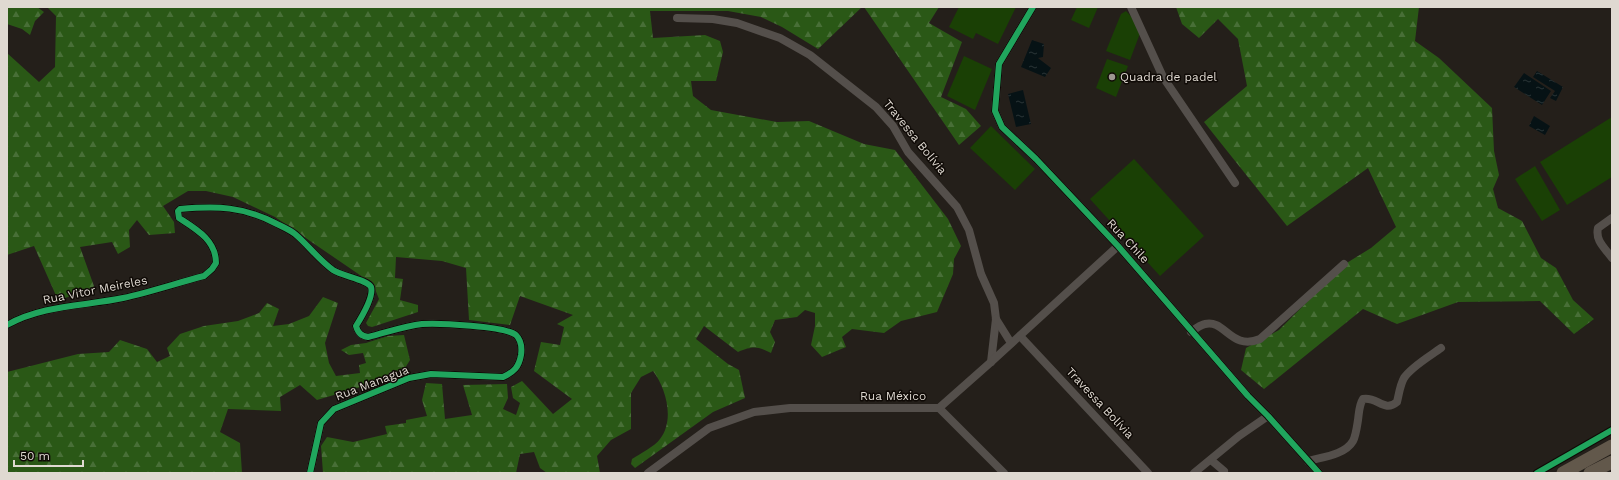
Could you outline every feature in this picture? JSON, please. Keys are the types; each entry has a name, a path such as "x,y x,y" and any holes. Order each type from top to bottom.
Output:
{"main road":[{"path":"1563,473 1612,446"},
{"path":"1590,473 1612,462"}],"street":[{"name":"Rua Chile","path":"1032,7 1000,64 995,111 1002,127 1036,159 1118,246 1191,332 1319,473"},
{"path":"1131,7 1163,77 1235,184"},
{"name":"Travessa Bolívia","path":"677,18 713,19 737,22 780,38 810,55 876,106 893,126 908,152 957,206 969,230 981,274 994,303 996,320 991,362"},
{"name":"Rua Vitor Meireles","path":"7,324 22,316 79,304 123,298 204,276 216,263 214,250 209,241 198,230 179,218 178,211 180,209 210,206 230,207 267,219 294,233 332,269 346,276 367,282 371,288 371,296 356,326 358,332 362,336 368,337 421,324 484,327 507,330 516,335 520,341 521,353"},
{"path":"1612,218 1598,228 1596,234 1599,241 1612,258"},
{"name":"Rua México","path":"648,473 709,428 754,412 790,408 938,408 1020,336 1118,246"},
{"path":"1191,332 1204,324 1209,323 1216,325 1236,339 1244,342 1260,339 1344,264"},
{"name":"Travessa Bolívia","path":"996,320 1011,343"},
{"name":"Travessa Bolívia","path":"1020,336 1145,472"},
{"path":"1308,461 1337,453 1348,446 1354,436 1363,398 1392,406 1397,402 1404,378 1408,373 1441,348"},
{"name":"Rua Managua","path":"310,473 321,423 334,409 409,378 431,374 503,377 512,373 518,368 521,353"},
{"path":"938,408 1004,473"},
{"path":"1194,473 1239,436 1268,416"},
{"path":"1211,460 1224,471"}],"green space":[{"path":"7,7 37,7 44,12 35,21 30,35 22,29 7,24"},
{"path":"47,7 862,7 818,49 782,27 761,17 728,11 650,11 653,38 705,35 720,41 723,52 716,81 691,81 693,96 711,110 777,122 809,121 864,144 895,150 948,219 961,246 954,259 953,274 937,312 901,321 884,333 852,329 842,337 846,347 822,357 811,345 815,326 815,313 805,310 797,317 775,320 770,332 775,342 771,353 755,348 738,352 704,326 696,339 728,364 739,370 745,398 713,412 635,468 631,464 632,459 658,442 665,431 667,423 668,414 665,395 658,378 653,371 641,377 631,393 631,429 611,440 597,456 600,473 547,473 540,468 534,452 520,454 516,473 323,473 321,446 327,437 353,442 387,434 385,426 406,423 406,420 427,416 422,400 426,383 442,384 445,419 472,415 463,385 507,384 508,398 503,409 516,415 520,403 513,398 511,387 522,381 553,414 572,399 534,371 541,342 560,345 564,327 557,324 573,315 520,296 510,325 469,320 466,268 442,261 396,257 395,278 403,279 400,300 418,305 418,312 372,327 368,326 366,323 379,299 373,284 275,217 233,197 206,191 188,191 163,206 174,222 175,233 149,235 137,220 129,230 130,247 118,254 112,242 80,247 95,289 58,300 34,246 7,255 7,53 39,82 55,67 56,16"},
{"path":"864,7 939,7 929,23 962,42 941,97 966,109 981,126 959,145"},
{"path":"959,7 1016,7 998,44 976,33 973,39 949,27"},
{"path":"1077,7 1098,7 1089,28 1071,20"},
{"path":"1176,7 1419,7 1415,41 1439,58 1492,108 1494,151 1499,175 1493,189 1498,208 1522,221 1541,258 1556,268 1573,300 1594,319 1574,334 1540,301 1458,302 1397,324 1363,309 1264,389 1241,370 1246,348 1279,330 1345,264 1371,248 1396,227 1368,168 1287,226 1204,122 1247,86 1238,39 1218,19 1199,38 1182,24"},
{"path":"1126,11 1142,28 1130,60 1106,51 1121,14"},
{"path":"964,56 992,69 975,110 947,96"},
{"name":"Quadra de padel","path":"1107,59 1128,66 1116,97 1096,88"},
{"path":"1612,117 1612,177 1567,205 1540,162"},
{"path":"991,126 1035,169 1015,190 970,148"},
{"path":"1134,159 1204,236 1160,276 1090,199"},
{"path":"1535,166 1560,210 1542,221 1515,179"},
{"path":"323,297 338,303 325,343 329,363 336,376 360,373 359,365 366,363 363,353 349,355 341,350 351,345 366,343 388,336 404,335 410,360 405,368 371,384 317,400 300,385 280,397 281,411 228,409 220,432 240,443 242,473 7,473 7,372 78,354 109,352 120,340 147,349 157,362 170,356 167,348 180,334 204,326 238,321 259,313 267,303 279,309 273,326 289,324 309,316"}],"water":[{"path":"1032,40 1044,44 1043,57 1038,58 1051,68 1045,77 1021,67"},
{"path":"1537,71 1563,87 1556,101 1550,98 1555,91 1533,77"},
{"path":"1524,73 1551,91 1542,105 1514,87"},
{"path":"1023,90 1031,124 1016,127 1008,94"},
{"path":"1534,116 1550,126 1545,135 1529,126"}],"cycle path":[{"path":"1033,7 999,64 995,111 1002,127 1036,159 1118,246 1248,396 1319,473"},
{"path":"7,325 20,318 35,313 123,298 204,276 216,263 213,248 204,236 179,218 178,211 180,209 218,208 241,211 265,218 295,234 333,270 365,282 369,285 371,287 371,296 356,326 363,336 368,337 408,326 430,324 486,327 509,332 518,337 521,350 519,363 513,371 503,377 431,374 409,378 334,409 321,423 310,473"},
{"path":"1537,473 1612,430"}],"place":[{"name":"Quadra de padel","path":"1112,77"}]}
